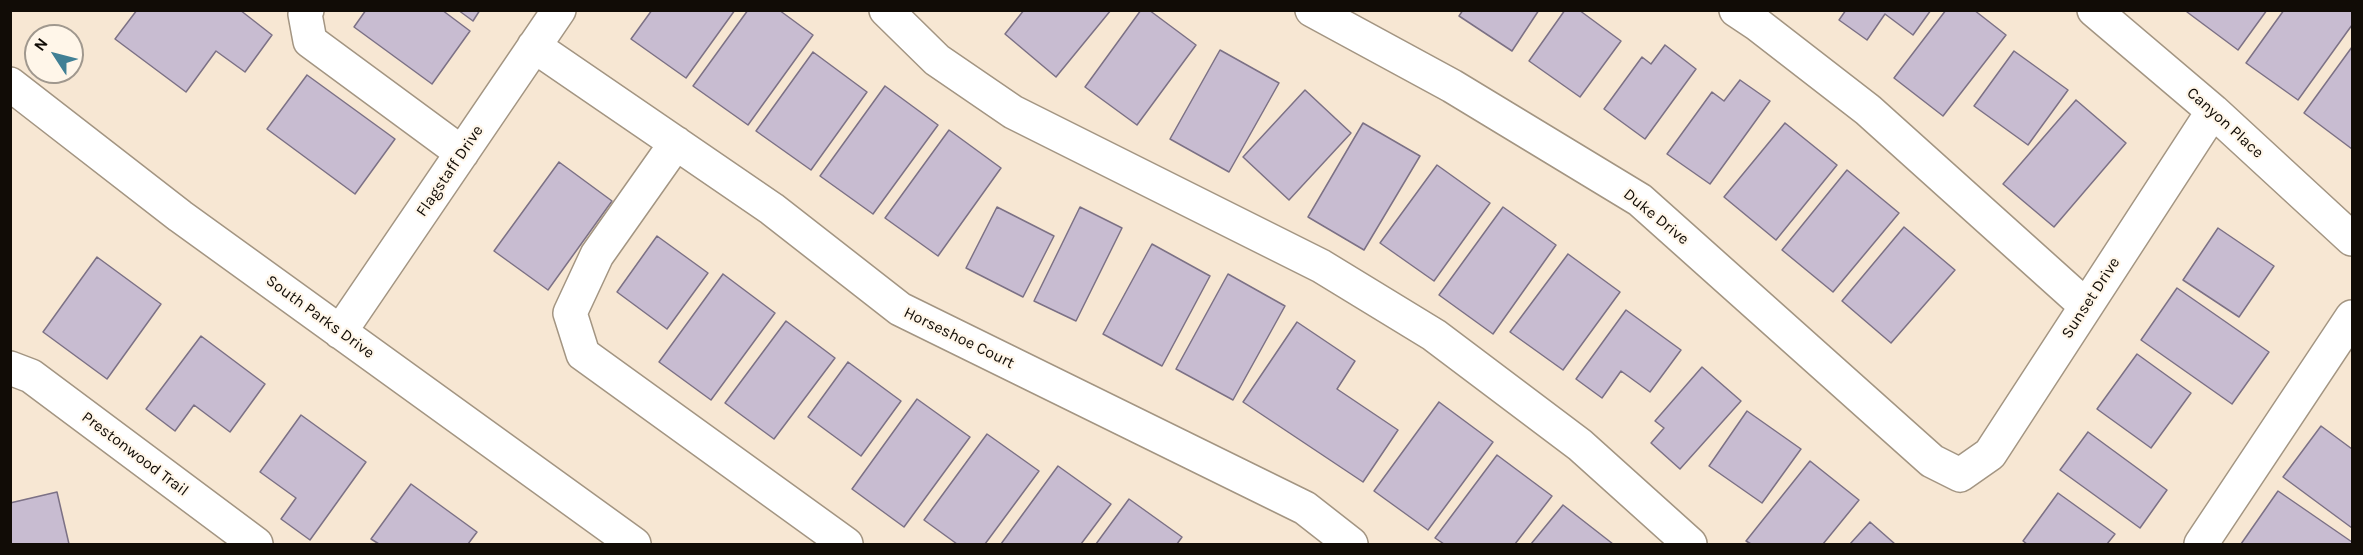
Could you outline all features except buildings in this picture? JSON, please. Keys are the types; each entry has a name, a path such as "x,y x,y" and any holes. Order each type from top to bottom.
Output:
{"street":[{"path":"307,10 305,14 310,41 462,153"},
{"name":"Flagstaff Drive","path":"340,332 559,10"},
{"path":"886,10 937,60 1013,112 1321,267 1434,335 1580,445 1690,544"},
{"name":"Duke Drive","path":"1312,10 1452,86 1640,200 1932,462 1960,475"},
{"path":"1736,10 1868,110 2086,306"},
{"name":"Canyon Place","path":"2094,10 2213,111 2352,239"},
{"name":"Horseshoe Court","path":"534,46 772,209 900,309 1305,508 1351,544"},
{"name":"South Parks Drive","path":"10,84 180,216 634,544"},
{"name":"Sunset Drive","path":"1960,475 1990,454 2213,111"},
{"path":"676,143 597,255 570,313 583,354 846,544"},
{"path":"2202,544 2352,317"},
{"name":"Prestonwood Trail","path":"10,368 31,376 256,544"}]}
